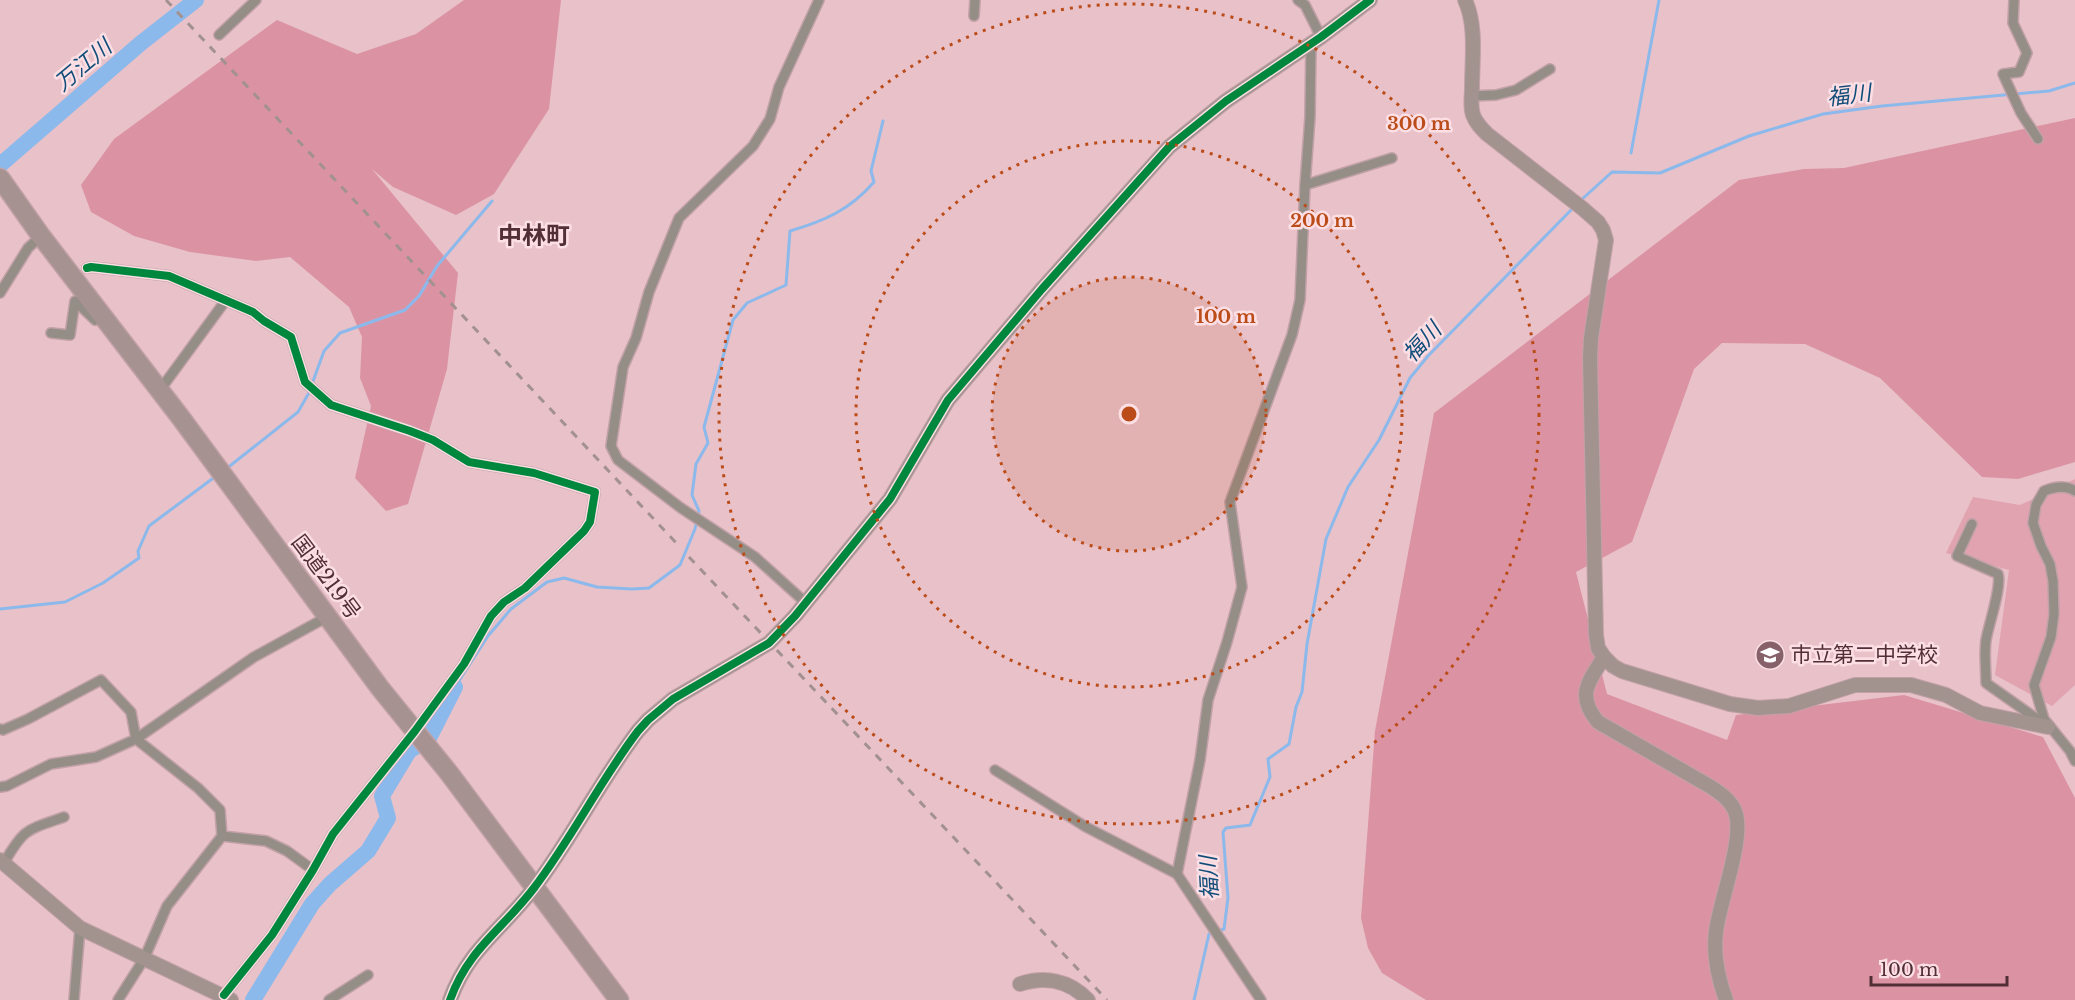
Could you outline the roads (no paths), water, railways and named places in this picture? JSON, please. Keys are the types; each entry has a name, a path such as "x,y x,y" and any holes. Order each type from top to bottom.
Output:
{"highway":[{"name":"国道219号","path":"0,178 327,617 449,773 619,1000"}],"street":[{"path":"219,34 256,0"},
{"path":"806,603 756,557 681,508 618,460 611,446 623,367 636,338 650,292 679,218 753,146 770,118 779,87 819,0"},
{"path":"974,16 975,0"},
{"path":"1177,874 1200,760 1208,700 1242,587 1230,502 1292,335 1300,300 1305,185 1316,40 1305,5 1298,0"},
{"path":"450,1000 458,979 479,948 509,918 534,887 630,743 648,720 673,699 769,643 806,603 890,499 948,400 1042,289 1169,147 1226,101 1370,0"},
{"path":"1465,0 1471,25 1473,115 1477,124 1568,196 1604,230 1606,240 1590,358 1594,595 1598,648 1604,657 1622,671 1730,704 1789,706 1855,685 1911,685 1946,694 1980,714 2048,726"},
{"path":"2014,0 2013,22 2027,53 2019,72 2003,74 2021,113 2038,139"},
{"path":"1472,96 1516,90 1550,69"},
{"path":"1305,185 1392,158"},
{"path":"0,293 28,248 41,236"},
{"path":"64,817 31,829 18,838 2,862 80,928 227,998 272,935 333,834 415,731 464,664 491,616 504,602 525,588 584,531 590,522 595,492 534,473 469,462 433,440 331,405 305,382 291,337 253,312 169,276 87,268"},
{"path":"160,390 226,300"},
{"path":"51,333 70,335 75,301 95,320 102,315"},
{"path":"2075,491 2054,487 2044,491 2036,505 2033,523 2050,564 2053,581 2053,626 2034,685 2044,719 2070,751 2075,761"},
{"path":"1972,524 1957,556 1998,574 2001,581 1986,643 1986,683 2010,702 2048,726"},
{"path":"0,787 7,786 51,764 96,757 136,739 254,657 327,617"},
{"path":"1604,657 1586,688 1586,702 1598,722 1722,794 1735,810 1736,843 1717,919 1715,943 1717,965 1726,1000"},
{"path":"0,729 3,730 28,719 101,680 131,711 136,739 198,788 220,810 222,836 167,906 144,959 118,1000"},
{"path":"995,770 1086,827 1177,874 1261,1000"},
{"path":"222,836 267,841 287,850 313,870"},
{"path":"74,1000 80,928"},
{"path":"329,1000 368,975"},
{"path":"1020,984 1035,979 1061,982 1088,1000"}],"waterway":[{"name":"万江川","path":"0,165 141,43 196,0"},
{"path":"1631,153 1659,0"},
{"name":"福川","path":"1580,201 1612,172 1660,173 1749,136 1823,114 1882,106 2049,91 2075,83"},
{"path":"455,687 488,636 511,609 547,582 564,578 597,587 649,588 680,565 695,529 699,511 692,495 696,464 708,443 704,427 733,320 747,303 786,285 790,231 836,213 856,200 874,182 871,171 883,121"},
{"path":"312,384 324,351 340,333 405,310 419,296 437,266 492,201"},
{"name":"福川","path":"1194,1000 1209,934 1224,929 1228,898 1223,832 1226,828 1250,825 1270,777 1268,759 1289,744 1296,707 1302,692 1307,644 1326,539 1348,487 1379,440 1410,378 1428,356 1573,208"},
{"path":"226,469 298,412 310,391"},
{"path":"0,609 65,602 103,583 139,558 138,551 149,526 216,476"},
{"path":"253,1000 312,904 330,884 368,851 388,818 382,796 409,751 429,738 455,687"}],"railway":[{"path":"166,0 681,548"},
{"path":"689,557 1107,1000"}],"place":[{"name":"市立第二中学校","path":"1770,655"}],"district":[{"name":"中林町","path":"534,235"}]}
